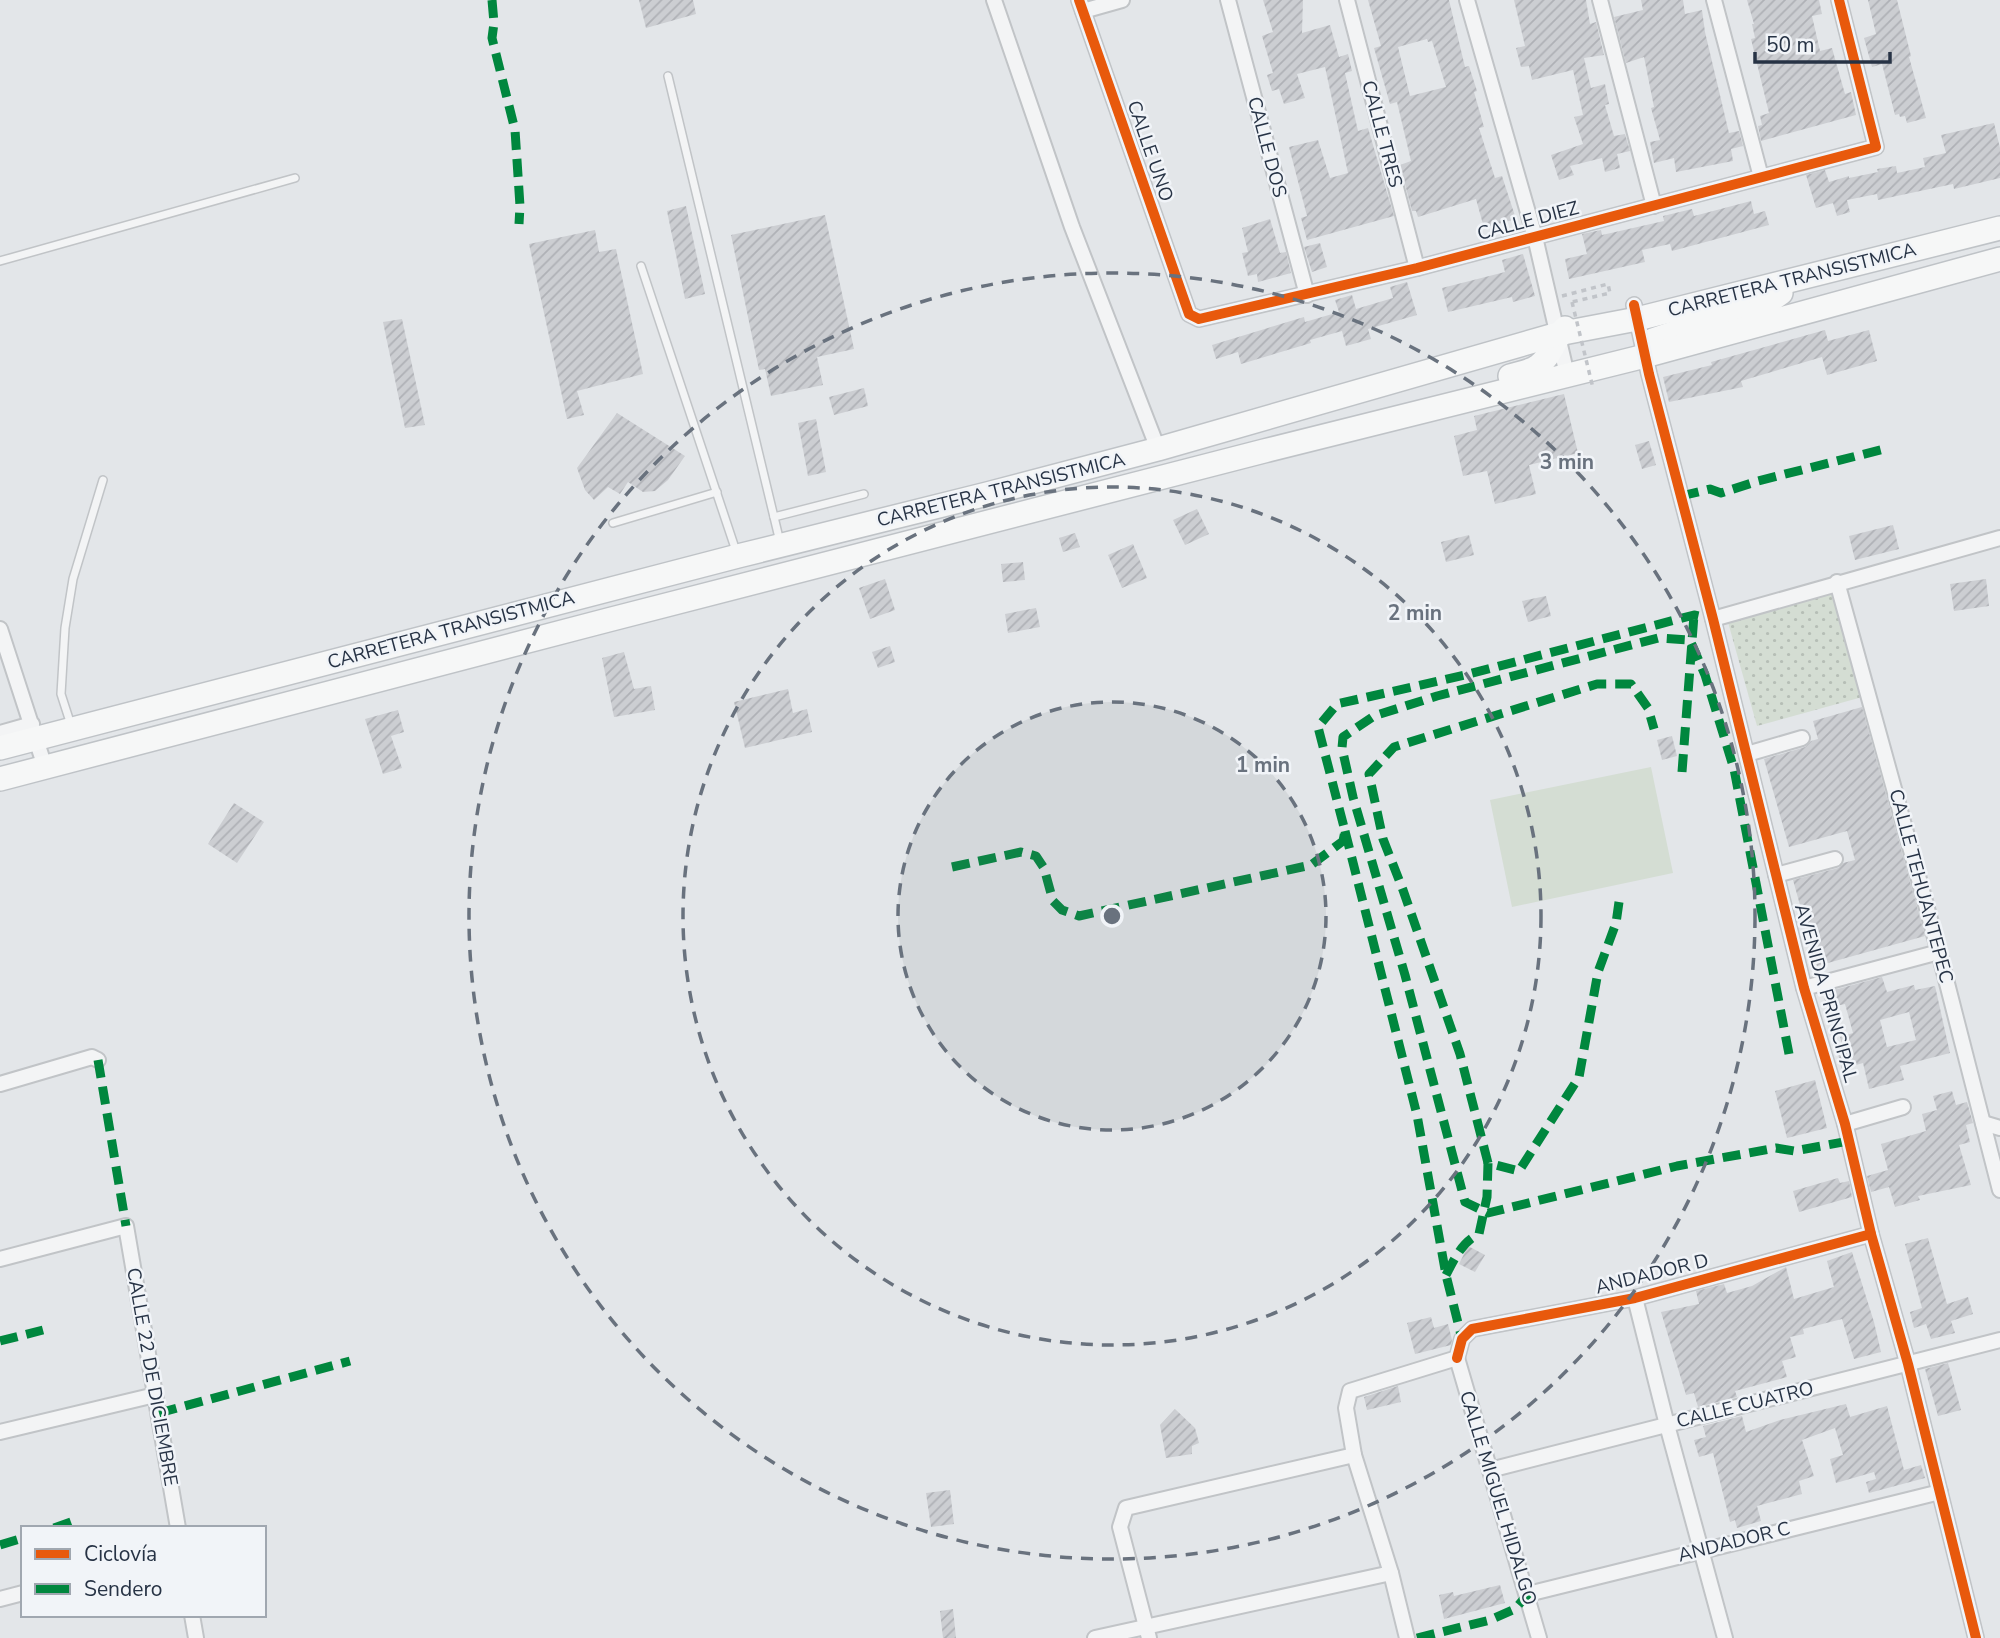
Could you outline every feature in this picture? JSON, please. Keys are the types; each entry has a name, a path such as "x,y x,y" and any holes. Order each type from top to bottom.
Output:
{"main road":[{"name":"CARRETERA TRANSISTMICA","path":"1804,277 2000,228"},
{"name":"CARRETERA TRANSISTMICA","path":"0,779 1645,356 2000,259"},
{"path":"1400,417 1418,404 1536,368 1546,358 1558,334 1574,320 1635,312 1767,271 1804,277"},
{"path":"1645,356 1656,338 1771,300 1804,277"},
{"name":"CARRETERA TRANSISTMICA","path":"0,748 34,731 72,729 1158,449 1558,334"},
{"path":"0,764 34,731"}],"street":[{"path":"994,0 1072,227 1158,449"},
{"path":"1081,6 1122,0"},
{"name":"CALLE DOS","path":"1228,0 1307,295"},
{"name":"CALLE TRES","path":"1347,0 1417,268"},
{"path":"1466,0 1535,237 1567,375"},
{"path":"1600,0 1654,206"},
{"path":"1714,0 1761,177"},
{"name":"CALLE DIEZ","path":"1189,314 1199,320 1307,295 1876,146 1839,0"},
{"name":"CALLE UNO","path":"1081,6 1189,314"},
{"name":"AVENIDA PRINCIPAL","path":"1635,312 1748,754 1804,988 1845,1124 1976,1638"},
{"path":"1713,619 2000,538"},
{"name":"CALLE TEHUANTEPEC","path":"1837,582 1939,952 2000,1190"},
{"path":"0,629 45,767"},
{"path":"0,733 34,731"},
{"path":"1748,754 1802,738"},
{"path":"1776,875 1835,859"},
{"path":"1804,988 1939,952"},
{"path":"0,1084 92,1057 98,1060"},
{"path":"1845,1124 1903,1107"},
{"path":"1983,1123 2000,1128"},
{"name":"CALLE 22 DE DICIEMBRE","path":"0,1259 126,1226 178,1526"},
{"name":"ANDADOR D","path":"1457,1358 1462,1339 1472,1329 1635,1298 1871,1234"},
{"path":"1635,1298 1725,1638"},
{"name":"CALLE CUATRO","path":"1490,1470 2000,1340"},
{"path":"1407,1638 1391,1573 1354,1455 1346,1408 1350,1391 1457,1358"},
{"name":"CALLE MIGUEL HIDALGO","path":"1457,1358 1539,1638"},
{"path":"0,1432 155,1395"},
{"path":"1147,1632 1120,1527 1126,1508 1354,1455"},
{"name":"ANDADOR C","path":"1528,1594 1940,1492"},
{"path":"1095,1638 1147,1632 1391,1573"},
{"path":"0,1599 21,1594"},
{"path":"192,1617 196,1638"}],"lane":[{"path":"668,76 782,546"},
{"path":"0,261 295,178"},
{"path":"641,266 737,556"},
{"path":"72,729 61,694 65,628 73,579 103,480"},
{"path":"613,523 717,492"},
{"path":"774,517 864,494"}],"path":[{"path":"1550,299 1608,284 1610,293 1572,302 1593,388"}],"shaded area":[{"path":"1835,585 1866,696 1757,726 1726,615"},
{"path":"1651,767 1673,873 1512,907 1490,800"}],"building":[{"path":"639,0 693,0 696,14 646,28"},
{"path":"1263,0 1303,0 1302,33 1330,25 1339,57 1348,54 1352,71 1345,73 1358,131 1368,128 1394,216 1307,240 1301,218 1307,216 1289,147 1318,140 1330,178 1348,173 1325,67 1297,74 1305,98 1284,104 1279,89 1272,91 1267,75 1273,73 1262,36 1273,32"},
{"path":"1368,0 1449,0 1465,67 1469,66 1477,91 1474,92 1484,127 1479,128 1495,178 1502,176 1516,219 1484,228 1476,199 1418,217 1416,211 1412,211 1400,165 1411,161 1397,102 1390,104 1374,48 1381,46","holes":["1427,39 1428,42 1432,41 1446,87 1410,96 1398,47"]},
{"path":"1514,0 1586,0 1590,24 1596,22 1604,55 1584,58 1591,88 1605,84 1609,104 1605,105 1614,136 1625,134 1630,151 1617,154 1620,168 1605,172 1602,158 1570,166 1574,175 1559,180 1551,155 1583,144 1574,117 1583,115 1573,70 1532,80 1529,66 1521,67 1516,48 1525,46"},
{"path":"1641,0 1683,0 1685,14 1702,10 1729,133 1739,131 1743,146 1731,149 1733,161 1676,172 1674,158 1654,163 1650,142 1660,140 1651,108 1654,107 1644,57 1626,63 1614,17 1643,10"},
{"path":"1747,0 1819,0 1822,14 1812,16 1820,51 1832,48 1845,94 1851,92 1856,115 1761,141 1758,126 1762,125 1760,116 1769,113 1751,39 1755,38 1754,24"},
{"path":"1868,0 1897,0 1926,118 1907,123 1905,116 1895,115 1882,64 1872,67 1864,38 1876,34"},
{"path":"1994,123 2000,148 2000,178 1954,189 1953,184 1878,200 1877,194 1847,200 1850,212 1837,216 1833,203 1816,208 1806,175 1825,170 1829,182 1896,166 1897,173 1925,167 1923,158 1946,153 1941,135"},
{"path":"1751,201 1754,214 1765,211 1769,225 1672,251 1670,244 1642,250 1645,262 1569,279 1565,259 1587,254 1582,234 1601,230 1602,235 1664,221 1663,216 1692,209 1694,216"},
{"path":"686,206 705,294 685,299 667,211"},
{"path":"825,215 854,349 817,357 823,385 771,396 765,369 759,370 731,235"},
{"path":"1270,219 1280,253 1286,252 1291,273 1258,282 1257,274 1248,276 1242,253 1248,252 1242,228"},
{"path":"595,230 599,252 616,249 643,374 577,391 584,415 567,419 529,244"},
{"path":"1320,243 1327,267 1312,272 1304,247"},
{"path":"1523,254 1535,296 1513,302 1512,297 1448,312 1442,288 1505,272 1502,260"},
{"path":"1407,282 1417,315 1368,329 1371,339 1346,346 1342,331 1241,364 1238,352 1216,359 1212,345 1304,317 1305,322 1339,312 1335,300 1352,295 1356,309 1393,298 1390,287"},
{"path":"402,319 425,425 405,428 383,322"},
{"path":"1825,330 1828,341 1869,330 1877,361 1827,375 1822,357 1741,381 1743,387 1669,402 1663,377 1712,365 1711,362"},
{"path":"864,388 868,406 834,415 829,397"},
{"path":"1564,394 1578,453 1529,465 1536,494 1495,504 1487,471 1463,476 1454,436 1477,430 1474,416"},
{"path":"617,413 685,456 668,480 655,491 643,492 628,482 620,494 608,487 594,500 585,490 577,468"},
{"path":"816,419 826,472 808,476 798,423"},
{"path":"1649,441 1656,465 1642,469 1635,445"},
{"path":"1197,509 1209,534 1185,545 1173,520"},
{"path":"1893,525 1899,549 1855,560 1849,536"},
{"path":"1075,533 1080,547 1063,552 1059,538"},
{"path":"1469,535 1474,555 1446,562 1441,542"},
{"path":"1133,544 1147,578 1122,588 1108,555"},
{"path":"1023,562 1025,580 1003,582 1001,564"},
{"path":"885,579 895,610 870,619 859,588"},
{"path":"1986,579 1989,606 1954,611 1950,584"},
{"path":"1546,596 1551,616 1528,622 1522,601"},
{"path":"1036,608 1040,627 1008,633 1005,614"},
{"path":"890,646 895,662 878,668 872,652"},
{"path":"624,652 634,689 651,686 655,710 614,717 602,658"},
{"path":"788,689 793,713 807,709 812,732 745,748 734,702"},
{"path":"1862,707 1925,936 1817,966 1793,880 1838,868 1843,863 1855,860 1847,831 1789,847 1764,759 1805,747 1818,739 1813,721"},
{"path":"398,710 404,732 391,736 402,768 383,774 365,719"},
{"path":"1672,736 1677,756 1662,760 1657,740"},
{"path":"234,803 264,822 237,863 208,844"},
{"path":"1882,977 1887,992 1914,985 1915,990 1935,986 1950,1053 1900,1066 1904,1080 1869,1089 1863,1063 1842,1069 1838,1054 1844,1052 1840,1037 1853,1033 1845,1004 1827,1008 1823,993","holes":["1909,1012 1916,1040 1887,1047 1880,1020"]},
{"path":"1815,1080 1827,1128 1787,1138 1775,1091"},
{"path":"1952,1091 1956,1105 1967,1102 1973,1123 1966,1125 1970,1142 1959,1145 1971,1185 1918,1196 1920,1200 1895,1207 1889,1187 1871,1192 1867,1176 1888,1170 1881,1144 1926,1131 1922,1114 1937,1110 1933,1096"},
{"path":"1838,1178 1840,1183 1849,1181 1852,1197 1799,1212 1793,1191"},
{"path":"1928,1238 1947,1304 1968,1297 1973,1314 1951,1321 1955,1333 1931,1339 1926,1324 1914,1328 1910,1312 1922,1308 1905,1244"},
{"path":"1468,1246 1485,1255 1475,1272 1459,1264"},
{"path":"1852,1252 1881,1352 1854,1359 1842,1319 1803,1329 1804,1334 1790,1337 1796,1357 1782,1361 1787,1377 1735,1391 1737,1397 1698,1407 1694,1393 1686,1395 1661,1312 1699,1304 1696,1291 1724,1284 1727,1293 1752,1286 1786,1267 1794,1299 1834,1287 1827,1261"},
{"path":"1431,1317 1434,1328 1448,1324 1451,1345 1415,1354 1407,1323"},
{"path":"1948,1363 1961,1410 1938,1416 1925,1369"},
{"path":"1398,1386 1401,1402 1367,1410 1364,1397"},
{"path":"1846,1404 1850,1417 1887,1406 1904,1470 1921,1465 1925,1478 1869,1493 1866,1482 1876,1479 1874,1472 1836,1483 1830,1459 1843,1455 1835,1428 1802,1440 1814,1476 1799,1481 1802,1494 1757,1506 1761,1521 1737,1528 1735,1520 1730,1522 1713,1453 1699,1457 1694,1440 1706,1437 1703,1426 1742,1416 1746,1432 1780,1420"},
{"path":"1175,1409 1195,1428 1199,1443 1192,1446 1192,1454 1166,1458 1160,1425"},
{"path":"950,1490 954,1524 931,1527 926,1493"},
{"path":"1500,1585 1505,1603 1444,1619 1439,1595 1453,1592 1454,1596"},
{"path":"953,1609 956,1638 943,1638 940,1611"}],"marked path":[{"path":"492,0 492,38 515,130 519,224"},
{"path":"1681,496 1710,489 1721,493 1884,449"},
{"path":"1682,772 1694,615"},
{"path":"952,867 1021,852 1036,856 1044,868 1053,901 1062,910 1079,916 1311,865 1343,841 1345,831 1318,727 1337,704 1469,674 1694,615 1713,619"},
{"path":"1789,1054 1734,769 1705,675 1690,640 1658,638 1437,696 1374,716 1343,737 1342,748 1353,797 1405,975 1465,1202 1488,1213 1677,1166 1776,1148 1794,1151 1849,1141"},
{"path":"1488,1163 1460,1054 1383,839 1369,774 1394,747 1597,684 1631,684 1648,708 1654,729"},
{"path":"1345,831 1417,1115 1446,1275 1462,1339"},
{"path":"1446,1275 1463,1246 1479,1234 1487,1197 1488,1163 1519,1171 1579,1077 1598,972 1616,923 1619,902"},
{"path":"98,1060 126,1226"},
{"path":"0,1341 43,1330"},
{"path":"159,1413 350,1361"},
{"path":"60,1526 79,1519"},
{"path":"0,1545 21,1539"},
{"path":"1417,1638 1490,1620 1515,1609 1528,1594"}],"cycle path":[{"path":"1079,0 1189,314 1199,319 1417,268 1876,147 1839,0"},
{"path":"1634,305 1649,374 1804,988 1845,1124 1976,1638"},
{"path":"1457,1358 1462,1339 1472,1329 1635,1298 1871,1234"}]}
